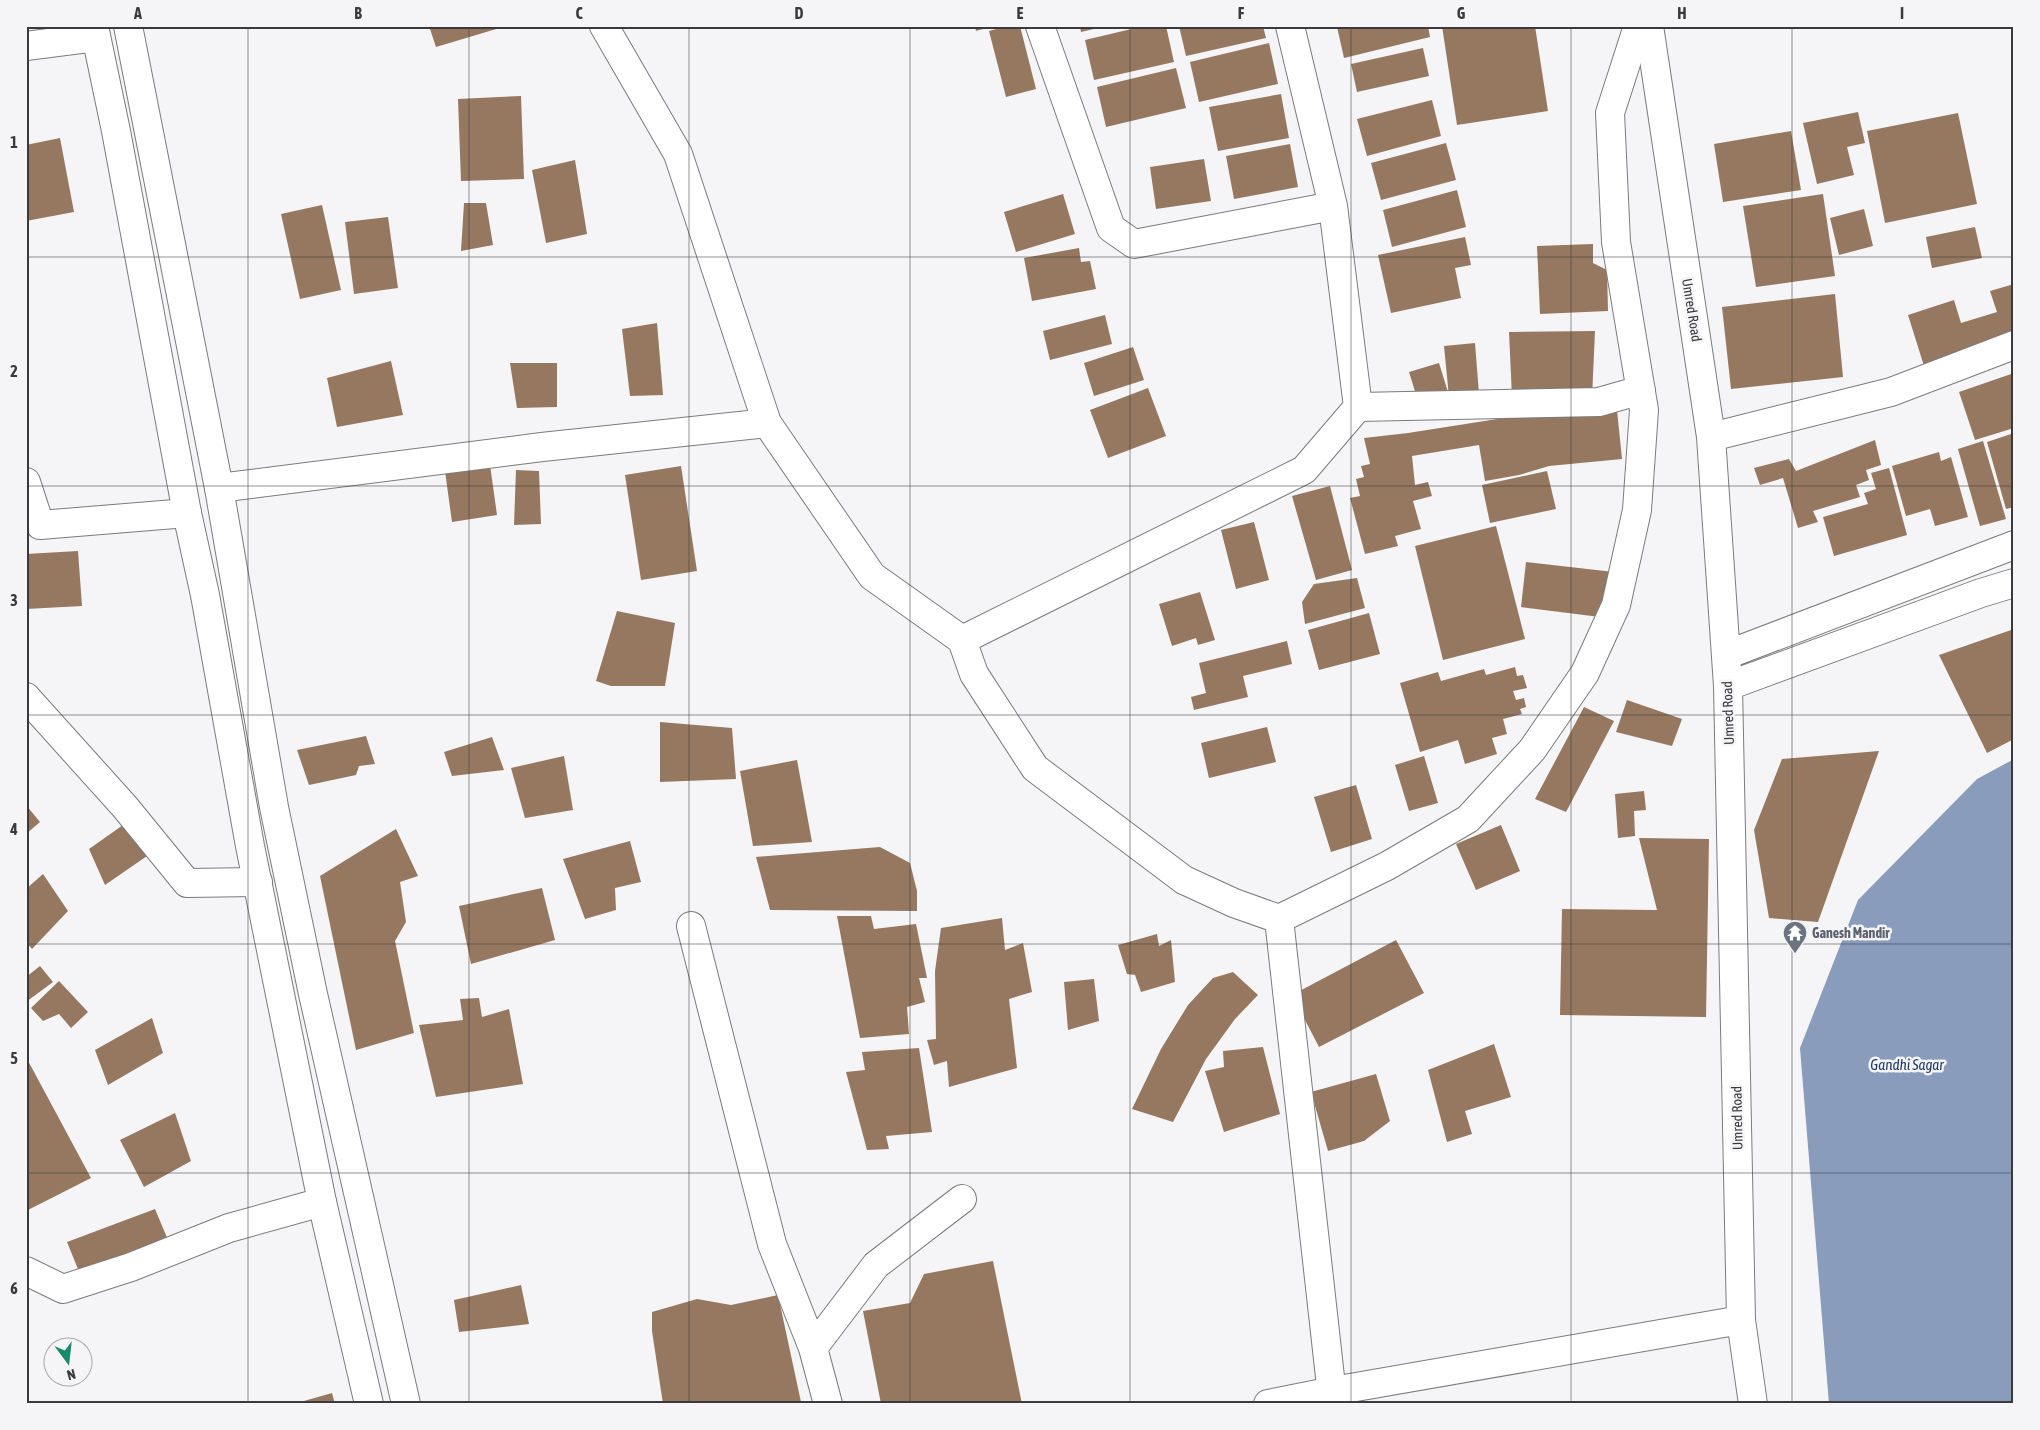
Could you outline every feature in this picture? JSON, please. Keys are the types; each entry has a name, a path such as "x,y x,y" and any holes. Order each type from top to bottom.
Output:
{"street":[{"path":"128,26 219,488 276,816 313,994 406,1404"},
{"path":"604,26 678,154 767,423 872,576 962,640 974,674 1035,768 1184,880 1279,919 1387,866 1468,819 1532,750 1585,672 1616,605 1637,510 1644,410 1616,242 1610,113 1638,26"},
{"path":"1040,26 1111,228 1134,244 1333,206"},
{"path":"962,640 1304,470 1358,407 1333,206 1290,26"},
{"name":"Umred Road","path":"1649,26 1711,437 1728,686 1741,1320 1753,1404"},
{"path":"26,46 95,32 118,141 258,882 322,1202 369,1404"},
{"path":"1711,437 1891,392 2014,345"},
{"path":"1358,407 1599,402 1641,390"},
{"path":"219,488 542,447 767,423"},
{"path":"26,482 40,525 187,513"},
{"path":"1726,655 2014,545"},
{"path":"1728,686 1981,593 2014,583"},
{"path":"26,697 125,807 187,883 258,882"},
{"path":"1279,919 1333,1397"},
{"path":"691,926 772,1244 813,1348 828,1404"},
{"path":"813,1348 876,1265 962,1199"},
{"path":"26,1270 63,1289 131,1267 229,1228 322,1202"},
{"path":"1268,1404 1333,1397 1741,1320"}],"water":[{"name":"Gandhi Sagar","path":"2014,759 2014,1404 1829,1404 1800,1048 1858,900 1977,779"}],"building":[{"path":"429,26 503,26 503,27 436,47"},
{"path":"975,26 990,26 990,27 976,31"},
{"path":"1007,26 1020,26 1036,89 1006,97 989,31"},
{"path":"1080,26 1102,26 1102,27 1081,32"},
{"path":"1144,26 1166,26 1174,62 1094,80 1085,40"},
{"path":"1179,26 1263,26 1266,38 1186,56"},
{"path":"1428,26 1430,37 1344,58 1337,27"},
{"path":"1442,26 1535,26 1548,111 1457,125"},
{"path":"1269,43 1278,84 1199,102 1190,62"},
{"path":"1423,48 1429,76 1357,92 1351,64"},
{"path":"1176,68 1186,108 1106,127 1097,87"},
{"path":"1281,94 1289,138 1218,151 1209,107"},
{"path":"521,96 524,179 461,181 458,99"},
{"path":"1432,100 1441,136 1367,156 1357,119"},
{"path":"1858,112 1865,143 1847,147 1854,175 1817,184 1803,123"},
{"path":"1958,113 1977,204 1885,223 1867,131"},
{"path":"1791,131 1801,190 1723,202 1714,144"},
{"path":"60,138 74,212 26,221 26,145"},
{"path":"1446,143 1456,180 1381,200 1371,163"},
{"path":"1290,144 1298,187 1234,199 1226,156"},
{"path":"1204,159 1211,201 1156,209 1150,167"},
{"path":"575,160 587,234 546,243 532,170"},
{"path":"1457,190 1466,227 1392,247 1383,210"},
{"path":"1063,194 1075,234 1016,252 1004,212"},
{"path":"1823,194 1835,276 1756,287 1743,206"},
{"path":"464,203 486,203 493,245 461,251"},
{"path":"322,205 341,290 300,299 281,214"},
{"path":"1864,209 1873,246 1839,255 1830,218"},
{"path":"388,217 398,288 354,294 345,222"},
{"path":"1975,227 1982,258 1932,268 1926,237"},
{"path":"1465,237 1471,265 1455,268 1461,298 1391,313 1378,255"},
{"path":"1593,244 1593,263 1607,270 1608,311 1540,314 1537,246"},
{"path":"1079,248 1081,262 1090,261 1096,289 1032,301 1024,258"},
{"path":"2014,284 2014,338 1924,366 1908,315 1954,300 1961,323 1997,312 1990,291"},
{"path":"1835,294 1843,377 1731,389 1722,307"},
{"path":"1105,315 1112,344 1050,360 1043,331"},
{"path":"657,323 663,395 630,396 622,329"},
{"path":"1595,331 1592,398 1512,397 1509,332"},
{"path":"1475,343 1479,394 1449,397 1444,346"},
{"path":"1133,347 1144,380 1094,396 1084,363"},
{"path":"391,361 403,415 337,427 327,378"},
{"path":"510,363 557,363 557,407 517,408"},
{"path":"1439,363 1448,392 1418,401 1409,372"},
{"path":"2014,373 2014,428 1975,440 1959,392"},
{"path":"1148,388 1166,436 1108,458 1090,410"},
{"path":"1617,410 1622,459 1549,466 1519,475 1485,481 1479,445 1412,456 1415,485 1428,482 1432,496 1413,501 1421,529 1395,536 1398,546 1365,554 1350,498 1360,496 1356,479 1364,477 1361,466 1370,464 1364,438 1510,417 1545,417"},
{"path":"2011,434 2014,444 2014,507 2006,509 1987,442"},
{"path":"1875,440 1881,465 1866,470 1869,480 1856,485 1860,497 1813,511 1818,522 1798,528 1783,478 1760,485 1754,468 1789,459 1796,471"},
{"path":"1983,441 2006,519 1980,526 1958,449"},
{"path":"1939,452 1941,461 1951,457 1968,517 1935,526 1930,509 1906,516 1892,466"},
{"path":"490,465 497,515 452,522 445,471"},
{"path":"681,466 697,571 641,580 625,475"},
{"path":"1889,468 1907,535 1834,556 1823,517 1868,504 1864,493 1876,489 1871,473"},
{"path":"516,470 539,471 541,524 514,525"},
{"path":"1547,471 1556,509 1490,523 1482,485"},
{"path":"1330,486 1352,570 1316,580 1292,496"},
{"path":"1254,522 1269,580 1236,589 1221,530"},
{"path":"1496,526 1525,639 1443,660 1415,546"},
{"path":"78,551 82,606 26,609 26,554"},
{"path":"1526,562 1614,572 1608,618 1521,607"},
{"path":"1357,578 1365,608 1305,624 1302,602 1314,584"},
{"path":"1200,592 1215,640 1198,645 1196,638 1172,646 1159,604"},
{"path":"617,611 675,623 665,686 611,686 596,681"},
{"path":"1369,613 1380,654 1319,670 1308,630"},
{"path":"2014,629 2014,739 1987,753 1939,655"},
{"path":"1287,641 1292,664 1243,676 1248,697 1194,710 1191,697 1206,693 1199,663"},
{"path":"1515,667 1517,676 1523,675 1527,688 1513,691 1516,700 1524,698 1526,707 1520,709 1522,714 1503,719 1507,734 1492,738 1497,754 1465,764 1458,740 1420,752 1400,683 1438,672 1441,681 1484,669 1486,675"},
{"path":"1627,700 1682,719 1672,746 1616,732"},
{"path":"1584,707 1614,721 1566,812 1535,799"},
{"path":"660,722 732,728 736,779 660,782"},
{"path":"1267,727 1276,762 1209,778 1201,743"},
{"path":"366,736 375,764 359,766 356,775 309,785 297,750"},
{"path":"492,737 504,770 452,776 444,752"},
{"path":"1879,751 1818,922 1769,918 1754,830 1782,759"},
{"path":"564,756 573,810 525,818 511,768"},
{"path":"1424,756 1438,803 1409,811 1395,765"},
{"path":"797,760 812,842 753,846 740,771"},
{"path":"1356,785 1372,839 1331,852 1314,797"},
{"path":"1644,791 1646,810 1634,811 1635,836 1618,838 1615,794"},
{"path":"26,805 40,822 26,834"},
{"path":"123,825 147,856 105,885 89,849"},
{"path":"1501,825 1520,871 1476,890 1456,844"},
{"path":"396,829 418,876 400,882 406,922 395,941 414,1033 356,1050 320,876"},
{"path":"1639,838 1709,839 1706,1017 1560,1015 1562,909 1657,910"},
{"path":"630,841 641,882 615,888 616,910 585,919 563,859"},
{"path":"880,847 910,863 917,891 917,911 770,910 756,857"},
{"path":"43,874 68,911 32,949 26,942 26,889"},
{"path":"542,888 555,940 471,964 459,906"},
{"path":"837,916 871,916 874,929 916,924 927,978 919,978 925,1002 907,1007 909,1034 860,1038"},
{"path":"1002,918 1005,950 1023,943 1032,992 1009,999 1017,1068 949,1087 947,1061 934,1065 927,1040 936,1039 935,971 941,928"},
{"path":"1157,934 1159,946 1171,940 1175,982 1141,992 1135,975 1127,974 1118,945"},
{"path":"1396,940 1424,993 1319,1047 1292,995"},
{"path":"40,966 53,982 26,1002 26,977"},
{"path":"1233,972 1258,995 1235,1019 1206,1059 1173,1122 1132,1109 1161,1049 1188,1005 1213,978"},
{"path":"1094,979 1099,1021 1068,1030 1064,982"},
{"path":"59,981 88,1012 71,1028 59,1014 43,1021 31,1008"},
{"path":"479,998 482,1017 509,1009 523,1084 436,1097 419,1025 463,1020 460,999"},
{"path":"152,1018 163,1053 108,1085 95,1050"},
{"path":"1494,1044 1511,1097 1465,1111 1472,1134 1447,1142 1428,1070"},
{"path":"1263,1047 1280,1114 1224,1132 1205,1071 1224,1067 1223,1051"},
{"path":"919,1048 932,1132 886,1136 889,1149 867,1150 846,1072 865,1070 862,1052"},
{"path":"26,1057 91,1178 26,1211"},
{"path":"1376,1074 1390,1121 1364,1141 1328,1151 1311,1092"},
{"path":"175,1113 191,1161 144,1187 120,1140"},
{"path":"155,1209 168,1240 80,1274 67,1242"},
{"path":"993,1261 1022,1404 881,1404 863,1311 910,1303 924,1274"},
{"path":"521,1285 529,1324 459,1332 454,1300"},
{"path":"778,1295 801,1402 663,1404 652,1331 652,1312 697,1299 731,1305"},
{"path":"332,1393 335,1404 297,1404 297,1403"}],"place":[{"name":"Ganesh Mandir","path":"1795,954"}]}
